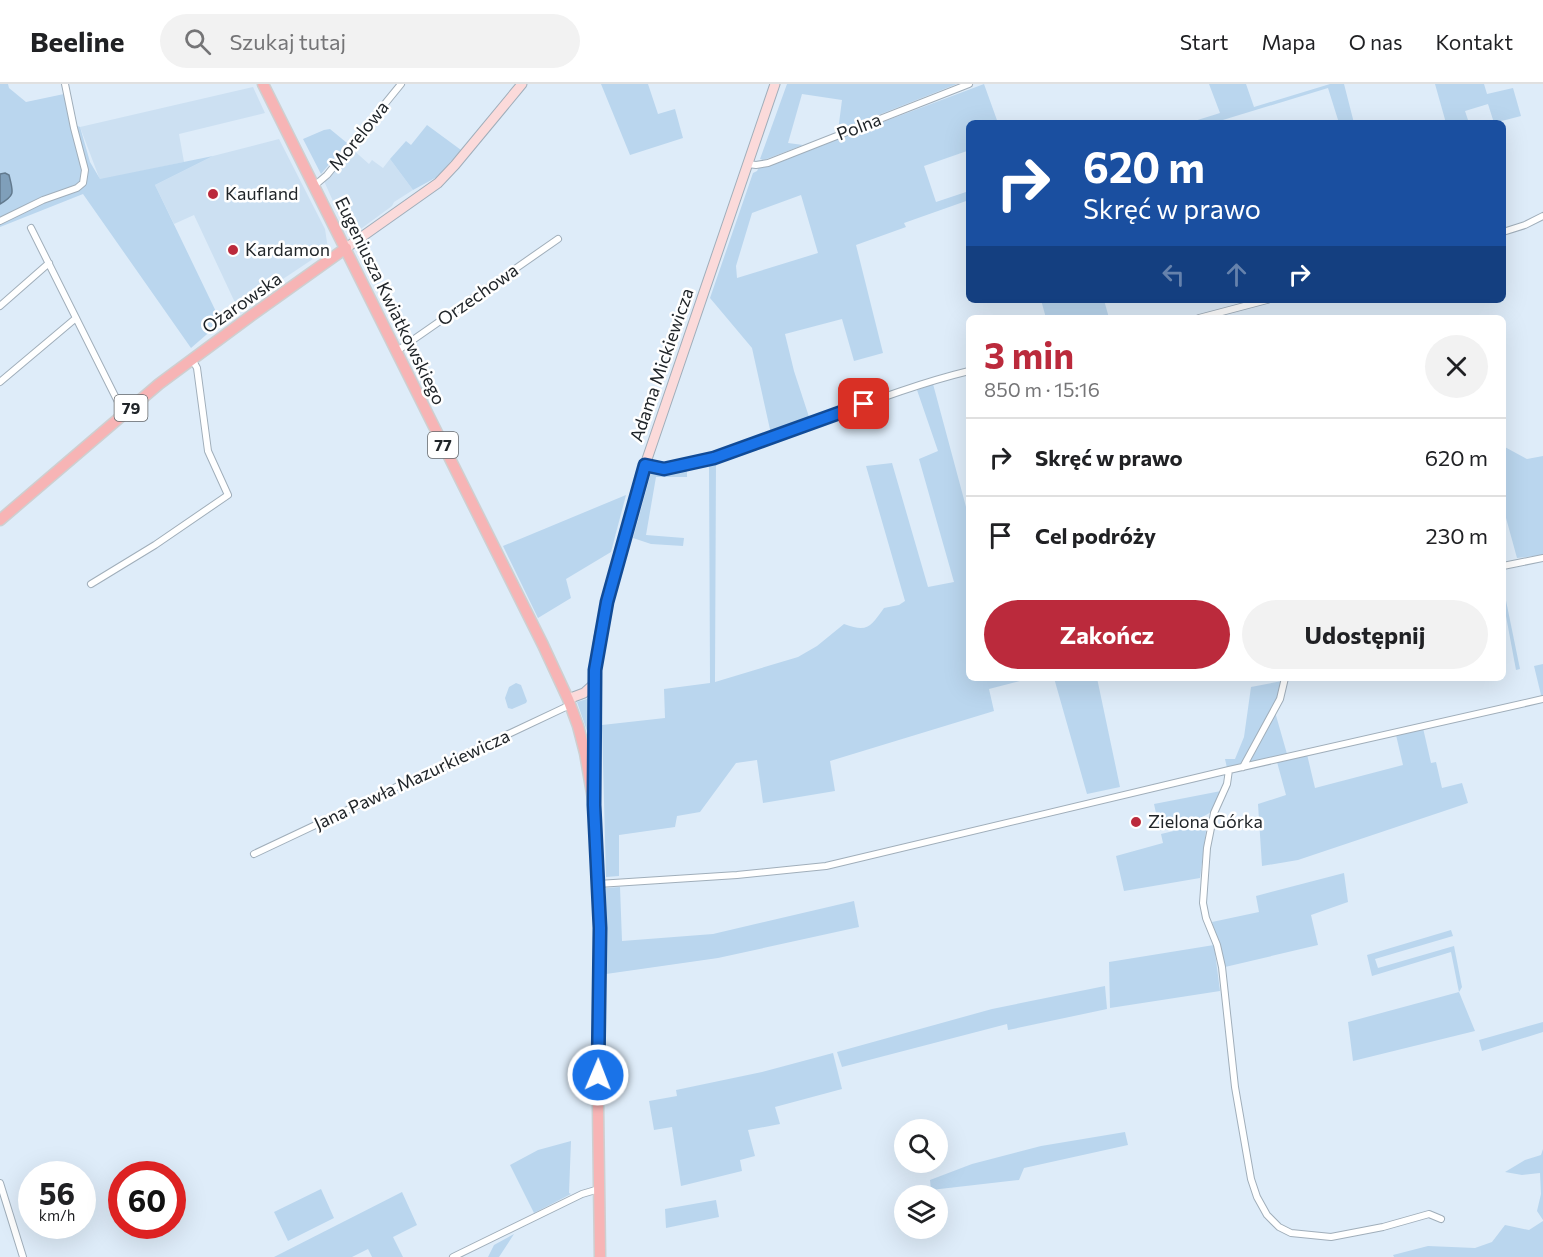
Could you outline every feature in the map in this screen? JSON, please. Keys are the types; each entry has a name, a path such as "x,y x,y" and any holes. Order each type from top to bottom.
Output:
{"main road":[{"name":"Eugeniusza Kwiatkowskiego","path":"263,84 543,645 569,702"},
{"name":"Ożarowska","path":"0,520 192,358 346,249"},
{"name":"Adama Mickiewicza","path":"569,702 583,746 594,805 600,944 599,1189"},
{"name":"77","path":"599,1189 600,1257"}],"street":[{"path":"0,221 43,200 77,188 83,183 85,170 65,84"},
{"name":"Morelowa","path":"315,186 327,175 401,84"},
{"name":"Ożarowska","path":"346,249 438,183 522,84"},
{"name":"Adama Mickiewicza","path":"594,805 595,683 603,616 645,465 775,84"},
{"name":"Polna","path":"748,164 768,163 969,84"},
{"path":"1506,231 1543,216"},
{"path":"31,228 120,406 126,412"},
{"name":"Orzechowa","path":"397,351 558,239"},
{"path":"0,306 49,263"},
{"path":"1211,315 1256,303"},
{"path":"0,382 76,318"},
{"path":"91,584 155,545 228,495 210,458 197,368 192,358"},
{"path":"645,465 664,469 714,458 901,391 966,372"},
{"path":"1506,565 1543,558"},
{"path":"1243,767 1280,699 1284,681"},
{"path":"569,702 595,683"},
{"path":"598,884 737,875 826,866 1229,770 1543,699"},
{"name":"Jana Pawła Mazurkiewicza","path":"254,854 569,702"},
{"path":"1229,770 1227,784 1214,813 1207,848 1203,903 1222,967 1235,1088 1251,1179 1257,1197 1267,1215 1279,1227 1291,1233 1331,1237 1383,1227 1429,1214 1441,1219"},
{"path":"0,1183 23,1257"},
{"path":"453,1257 582,1194 599,1189"}],"shaded area":[{"path":"0,84 8,84 9,88 26,102 64,94 70,123 80,127 90,162 100,179 213,156 155,185 221,322 191,348 83,194 0,227"},
{"path":"601,84 648,84 658,114 675,109 683,138 630,155"},
{"path":"787,84 957,84 838,131 842,100 802,94 788,143 803,145 764,160 760,159"},
{"path":"984,84 997,120 966,120 966,151 924,166 936,202 966,192 966,201 904,223 906,227 856,245 883,353 854,361 842,319 785,334 810,420 771,434 752,348 710,298 753,173 759,167","holes":["801,195 818,253 737,278 736,266 752,213"]},
{"path":"1209,84 1246,84 1254,107 1330,84 1344,84 1353,120 1338,120 1328,88 1223,120 1198,120 1220,113"},
{"path":"1435,84 1484,84 1487,94 1513,88 1521,116 1493,120 1488,104 1465,111 1468,120 1445,120"},
{"path":"253,87 265,113 179,134 184,162 100,180 80,127"},
{"path":"427,125 461,150 437,177 413,190 390,159 406,141 411,145"},
{"path":"330,129 347,143 321,174 303,139"},
{"path":"279,139 325,229 328,249 238,309 194,215 174,224 155,185 213,156"},
{"path":"351,148 369,164 372,160 383,168 390,159 413,190 358,231 353,232 345,228 324,181"},
{"path":"0,174 9,175 12,193 0,204"},
{"path":"1042,303 1105,303 1108,315 1045,315"},
{"path":"933,384 966,507 966,681 1020,681 989,689 994,711 830,761 835,791 763,803 757,760 736,763 700,812 677,816 675,827 619,835 619,876 606,877 602,725 665,718 664,689 710,683 709,463 716,461 715,682 798,657 817,646 844,624 864,628 872,624 884,608 899,605 905,601 866,466 892,463 928,587 954,582 919,459 938,451 917,390"},
{"path":"1506,448 1527,459 1543,456 1543,555 1517,558 1506,518"},
{"path":"687,467 687,477 656,477 646,535 684,538 683,546 651,544 633,538 652,469 664,472"},
{"path":"626,495 611,552 566,579 571,598 538,618 503,546"},
{"path":"1506,601 1520,669 1516,670 1506,616"},
{"path":"1543,664 1543,695 1541,695 1534,666"},
{"path":"1055,681 1098,681 1120,787 1087,794"},
{"path":"1282,681 1278,698 1241,765 1227,768 1225,759 1235,759 1244,737 1251,687"},
{"path":"516,683 521,685 527,701 512,709 508,708 505,698 509,687"},
{"path":"590,698 591,743 577,702"},
{"path":"1275,712 1287,754 1306,750 1315,788 1403,765 1396,735 1423,728 1431,763 1436,762 1442,788 1462,783 1468,803 1298,860 1262,866 1258,804 1286,795 1277,762 1247,763"},
{"path":"1221,791 1213,811 1197,820 1160,831 1154,804"},
{"path":"1207,823 1200,878 1124,891 1116,856 1163,843 1161,834"},
{"path":"1344,873 1348,902 1311,915 1318,945 1225,967 1212,922 1259,912 1256,896"},
{"path":"620,887 622,941 713,934 854,901 859,927 718,958 606,974 606,888"},
{"path":"1451,930 1453,936 1375,959 1378,968 1454,946 1462,987 1459,992 1451,952 1372,976 1367,955"},
{"path":"1214,945 1220,991 1110,1008 1109,962"},
{"path":"1105,986 1107,1009 1008,1030 1007,1024 842,1067 837,1052 992,1009"},
{"path":"1459,992 1475,1031 1353,1061 1348,1022"},
{"path":"1543,1022 1543,1032 1482,1051 1479,1040"},
{"path":"833,1053 842,1089 775,1107 780,1124 748,1130 755,1156 740,1160 742,1171 681,1186 672,1127 654,1130 649,1101 677,1096 676,1090 762,1072"},
{"path":"1125,1132 1128,1145 1024,1168 1019,1180 948,1188 948,1185 930,1185 930,1180 972,1164 1041,1146"},
{"path":"571,1141 569,1193 571,1194 534,1213 510,1165 538,1150"},
{"path":"1543,1149 1543,1220 1537,1211 1541,1194 1540,1173 1522,1175 1505,1172 1525,1160 1541,1155"},
{"path":"321,1189 334,1218 288,1241 274,1212"},
{"path":"402,1192 417,1225 393,1237 403,1257 372,1257 368,1249 352,1257 274,1257"},
{"path":"716,1200 719,1217 666,1228 665,1209"},
{"path":"1543,1221 1543,1257 1394,1257 1393,1255 1428,1246 1475,1248 1492,1242 1505,1225 1529,1230"},
{"path":"514,1234 499,1257 488,1257 494,1245"}],"place":[{"name":"Kaufland","path":"213,194"},
{"name":"Kardamon","path":"233,250"},
{"name":"Zielona Górka","path":"1136,822"}],"route":[{"path":"598,1075 600,928 594,805 595,670 607,602 645,465 664,469 714,458 864,404"}]}
